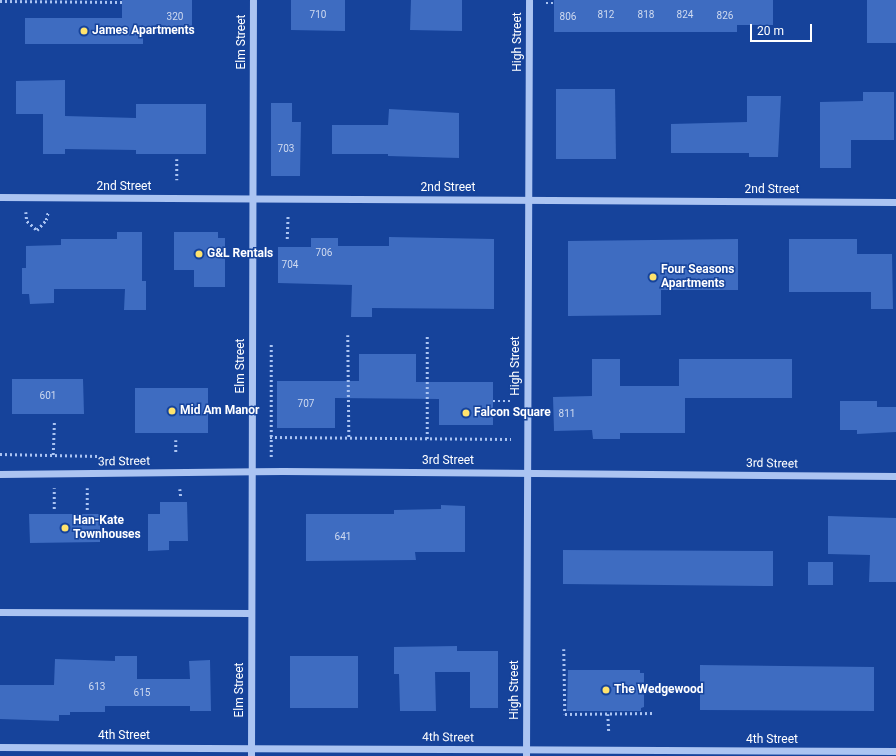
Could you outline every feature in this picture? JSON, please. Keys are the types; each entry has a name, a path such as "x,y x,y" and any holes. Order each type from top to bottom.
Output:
{"street":[{"name":"Elm Street","path":"251,756 253,0"},
{"name":"High Street","path":"526,753 529,0"},
{"name":"2nd Street","path":"0,197 896,202"},
{"name":"3rd Street","path":"0,474 252,472 896,476"},
{"path":"0,612 251,613"},
{"name":"4th Street","path":"0,747 251,747 526,753 896,751"}],"path":[{"path":"0,1 122,2"},
{"path":"546,3 554,3"},
{"path":"177,159 177,180"},
{"path":"26,212 27,221 37,230 46,220 48,212"},
{"path":"287,239 288,214"},
{"path":"348,335 349,438"},
{"path":"427,336 427,438"},
{"path":"271,342 271,457"},
{"path":"493,401 511,401"},
{"path":"53,455 54,420"},
{"path":"270,438 511,439"},
{"path":"176,440 176,452"},
{"path":"0,454 99,456"},
{"path":"54,487 54,509"},
{"path":"87,488 87,510"},
{"path":"180,489 180,497"},
{"path":"564,649 565,714 654,713"},
{"path":"608,714 608,733"}],"building":[{"name":"James Apartments","path":"122,0 192,0 192,33 143,33 143,44 25,44 25,18 122,18"},
{"path":"291,0 345,0 345,31 291,30"},
{"path":"411,0 462,0 462,31 410,30"},
{"path":"554,0 773,0 773,25 737,25 737,32 554,32"},
{"path":"867,0 896,0 896,43 867,43"},
{"path":"65,80 65,116 136,118 136,104 206,104 206,154 136,154 136,150 65,149 65,154 43,154 43,114 16,114 16,81"},
{"path":"556,89 615,89 616,159 556,159"},
{"path":"863,92 894,92 894,140 851,140 851,168 820,168 820,102 863,101"},
{"path":"747,96 781,96 778,157 749,157 749,153 671,153 671,124 747,122"},
{"path":"271,103 292,103 292,122 301,122 300,176 271,176"},
{"path":"389,109 459,113 459,158 388,156 388,154 332,154 332,125 388,125"},
{"path":"117,232 142,232 142,281 146,281 146,310 124,310 125,289 54,289 54,303 30,304 29,294 22,294 22,268 26,268 26,246 61,245 61,239 117,239"},
{"name":"G&L Rentals","path":"174,232 218,232 218,238 225,238 225,287 194,287 194,270 174,270"},
{"path":"389,237 494,239 494,309 372,308 372,317 351,317 352,285 278,283 278,247 311,247 311,238 338,238 338,246 389,246"},
{"path":"738,239 738,290 661,290 661,315 568,316 568,241"},
{"path":"789,239 857,239 857,254 892,254 893,309 871,309 871,292 789,292"},
{"path":"359,354 416,354 416,382 493,382 493,425 439,425 439,399 335,398 335,428 277,428 277,381 359,381"},
{"path":"592,359 620,359 620,386 679,386 679,359 792,359 792,398 685,398 685,433 620,433 620,439 593,439 592,430 554,431 553,397 592,396"},
{"path":"12,379 83,379 84,414 12,414"},
{"name":"Mid Am Manor","path":"135,388 208,388 208,433 135,433"},
{"path":"840,401 877,401 877,407 896,407 896,432 857,434 857,430 840,430"},
{"path":"160,502 187,502 188,541 169,541 169,550 148,551 148,514 160,514"},
{"path":"441,505 465,506 465,552 415,552 416,560 306,561 306,514 394,514 394,510 441,509"},
{"name":"Han-Kate Townhouses","path":"29,514 100,514 100,542 30,543"},
{"path":"828,516 896,518 896,582 869,582 870,555 828,554"},
{"path":"563,550 773,551 773,586 563,584"},
{"path":"808,562 833,562 833,585 808,585"},
{"path":"457,646 457,651 498,651 498,708 470,708 470,672 435,672 436,711 400,711 399,674 394,674 394,647"},
{"path":"115,656 137,656 137,679 190,679 189,661 210,660 211,711 190,711 190,706 105,706 105,712 70,712 70,715 59,715 59,721 0,719 0,685 54,685 55,659 115,661"},
{"path":"290,656 358,656 358,708 290,708"},
{"path":"700,665 874,667 874,711 700,710"},
{"name":"The Wedgewood","path":"568,670 640,670 640,673 644,673 644,707 641,708 641,711 567,711"}],"place":[{"name":"James Apartments","path":"84,31"},
{"name":"G&L Rentals","path":"199,254"},
{"name":"Four Seasons Apartments","path":"653,277"},
{"name":"Mid Am Manor","path":"172,411"},
{"name":"Falcon Square","path":"466,413"},
{"name":"Han-Kate Townhouses","path":"65,528"},
{"name":"The Wedgewood","path":"606,690"}]}
